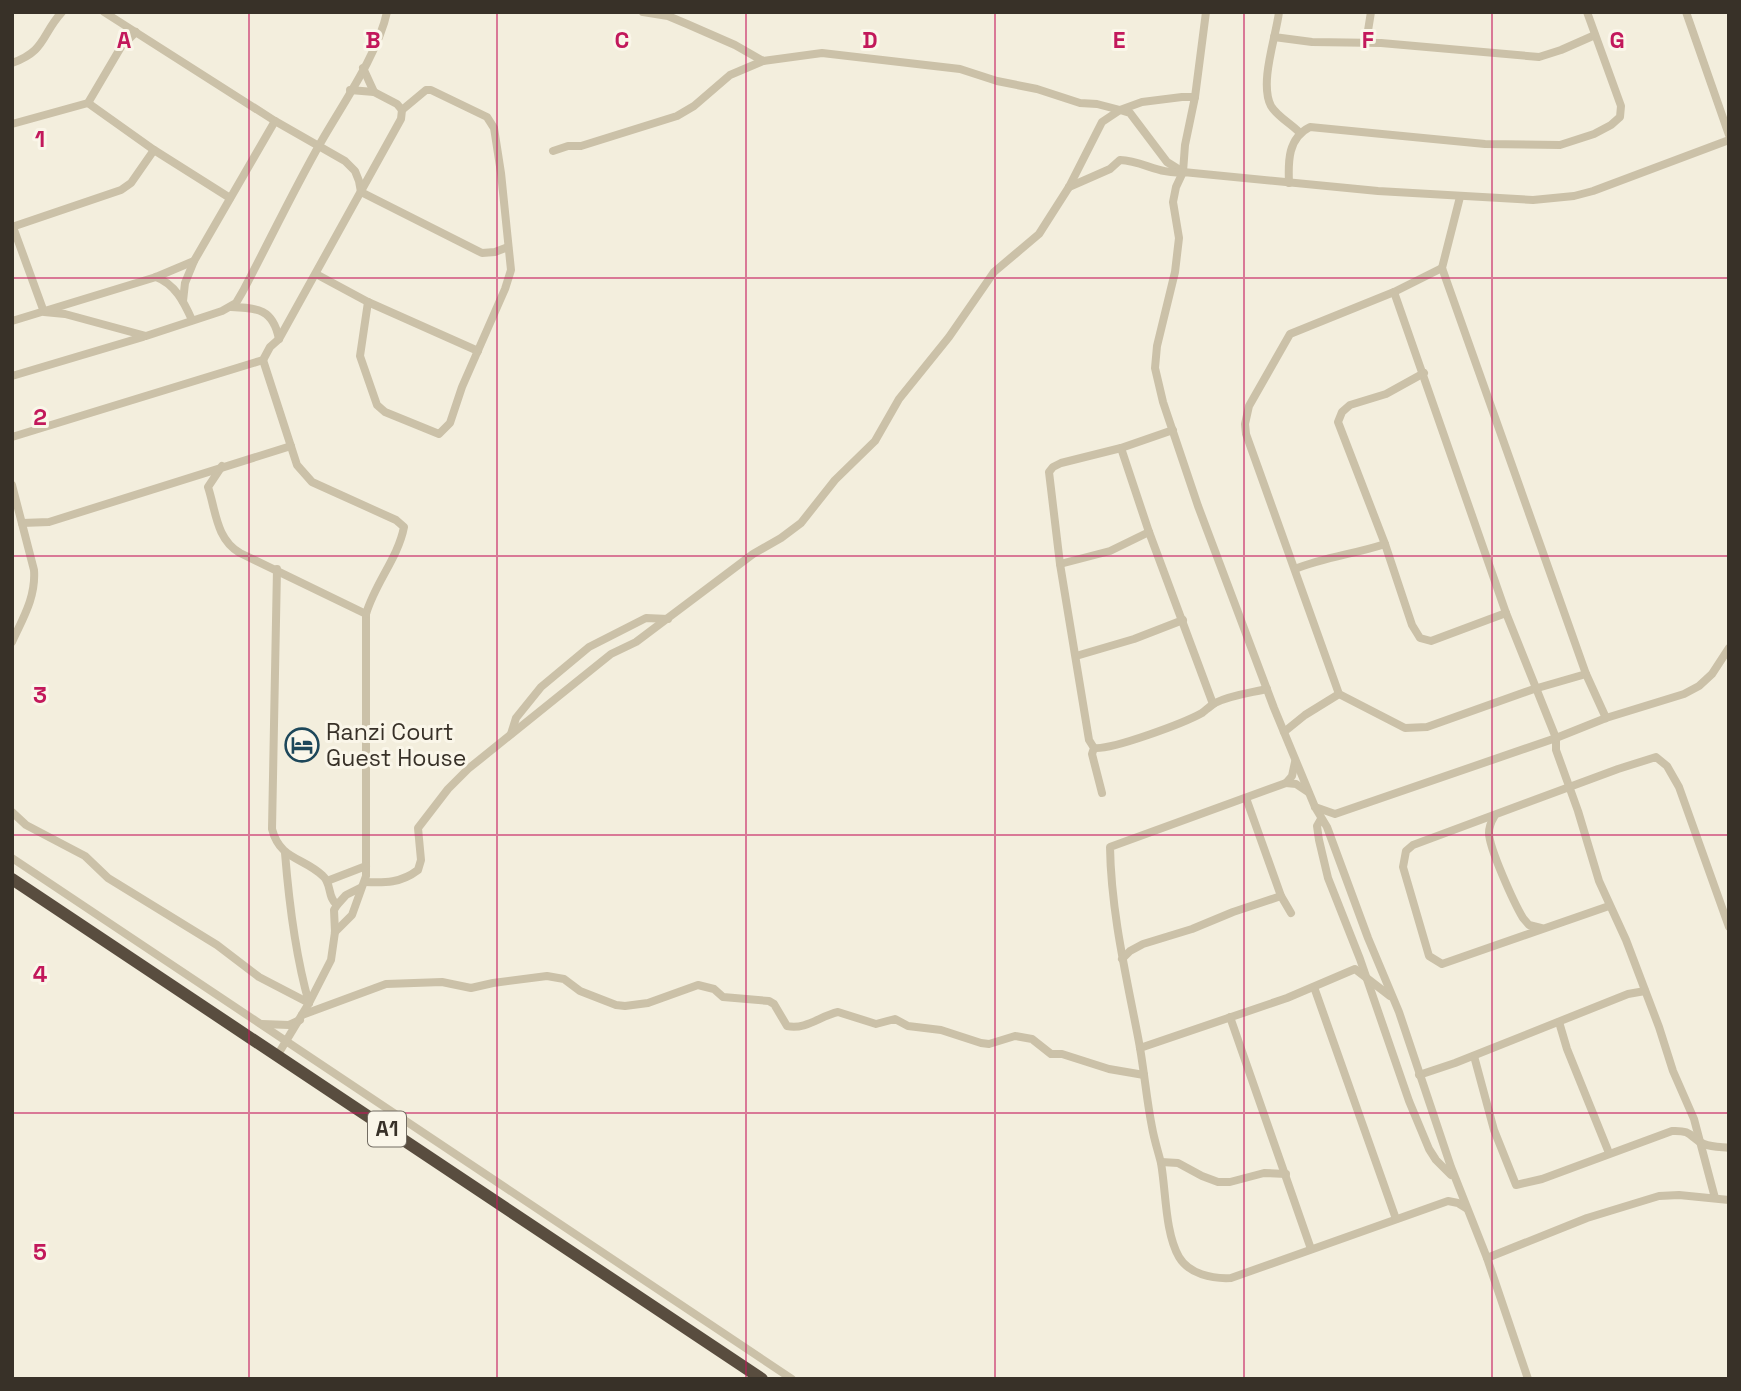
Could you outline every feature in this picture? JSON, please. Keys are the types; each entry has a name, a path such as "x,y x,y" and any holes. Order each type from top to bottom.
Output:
{"highway":[{"name":"A1","path":"12,879 762,1379"}],"street":[{"path":"12,63 28,57 37,49 62,12"},
{"path":"104,12 275,121 345,161 355,171 361,192"},
{"path":"231,307 243,291 318,146 363,68 384,25 387,12"},
{"path":"643,12 668,16 735,45 762,61"},
{"path":"1206,12 1195,97 1185,145 1184,172 1176,187 1173,202 1179,238 1175,272 1157,346 1155,368 1163,402 1198,506 1295,762 1327,827 1392,998 1528,1379"},
{"path":"1279,12 1268,71 1269,102 1299,132"},
{"path":"1366,43 1371,12"},
{"path":"1289,183 1290,152 1299,132 1310,127 1485,144 1560,145 1577,141 1611,125 1620,117 1621,106 1587,12"},
{"path":"1686,12 1729,135"},
{"path":"12,124 88,103 121,47 136,32"},
{"path":"1274,37 1539,57 1595,36"},
{"path":"553,151 568,146 580,146 677,116 694,106 730,75 762,61 822,53 960,69 1080,103 1097,104 1130,113 1167,162 1184,172"},
{"path":"363,68 374,92"},
{"path":"350,90 374,92 397,104 402,110"},
{"path":"12,437 263,360 316,274 401,119 402,110 426,90 431,90 487,117 494,128 502,173 511,270 462,387 450,423 439,434 418,427 380,409 377,405 360,356 368,302"},
{"path":"277,1056 331,960 337,905 346,895 362,885 391,883 408,878 418,870 421,860 418,828 447,789 611,654 636,642 753,554 801,523 835,480 875,441 899,399 949,337 994,272 1039,234 1069,187 1102,122 1120,110 1142,102 1195,97"},
{"path":"88,103 154,150 230,198"},
{"path":"183,301 185,283 194,261 275,121"},
{"path":"1069,187 1110,169 1120,160 1142,163 1162,172 1460,197 1533,200 1574,196 1729,140"},
{"path":"44,312 13,227 121,190 131,183 154,150"},
{"path":"361,192 482,253 508,247"},
{"path":"1460,197 1442,268 1586,674 1606,718"},
{"path":"12,321 156,276 194,261"},
{"path":"1442,268 1394,292 1290,334 1249,406 1246,434 1339,694 1395,723 1413,729 1427,727 1534,689 1586,674"},
{"path":"316,274 368,302 478,351"},
{"path":"156,276 174,288 192,320"},
{"path":"1394,292 1506,613 1534,689 1556,738 1556,750 1609,906 1626,940 1672,1071 1695,1119 1716,1199"},
{"path":"70,304 78,318"},
{"path":"12,376 169,330 231,307 256,309 266,313 273,318 279,338"},
{"path":"44,312 146,336"},
{"path":"263,360 297,465 312,482 386,515 404,527 402,538 371,594 366,614 366,866 352,915 335,932"},
{"path":"1424,373 1386,394 1350,405 1342,411 1338,422 1385,544 1412,625 1420,638 1431,641 1506,613"},
{"path":"1173,430 1121,448 1061,463 1050,470 1060,564 1089,740 1094,748 1100,749 1124,744 1191,718 1213,704 1267,689"},
{"path":"22,523 49,522 290,446"},
{"path":"1121,448 1213,704"},
{"path":"208,487 222,466"},
{"path":"187,477 208,487 221,533 227,543 240,553 366,614"},
{"path":"12,485 35,583 34,595 12,642"},
{"path":"1060,564 1110,551 1149,532"},
{"path":"1295,569 1385,544"},
{"path":"277,569 272,829 275,840 285,853 323,876 327,881 329,896 337,905"},
{"path":"511,734 516,718 541,687 589,647 646,618 668,619"},
{"path":"1076,656 1183,621"},
{"path":"1315,807 1335,814 1556,738 1606,718 1684,694 1699,686 1712,674 1729,648"},
{"path":"1284,732 1339,694"},
{"path":"1094,748 1092,754 1102,793"},
{"path":"1609,906 1442,964 1429,956 1403,867 1406,851 1413,845 1656,757 1672,773 1679,787 1729,927"},
{"path":"1286,783 1292,776 1295,762"},
{"path":"1310,793 1296,784 1286,783 1110,847 1110,871 1122,959 1140,1048 1152,1128 1161,1162 1171,1235 1177,1254 1192,1270 1231,1278 1448,1201 1454,1196 1456,1182"},
{"path":"1246,798 1281,896 1291,913"},
{"path":"12,813 26,825 85,856 108,878 217,945 259,976 309,1003"},
{"path":"1327,827 1335,814"},
{"path":"1494,817 1490,822 1489,834 1495,857 1523,918 1529,925 1541,928"},
{"path":"1321,819 1317,825 1328,878 1360,959 1422,1135 1436,1160 1456,1182"},
{"path":"285,853 297,956 309,1003"},
{"path":"12,858 792,1379"},
{"path":"327,881 366,866"},
{"path":"1122,959 1143,944 1281,896"},
{"path":"1140,1048 1314,987 1355,969 1368,938"},
{"path":"1355,969 1392,998"},
{"path":"259,1024 289,1024 373,988 396,983 414,985 442,982 471,988 547,976 558,977 580,991 615,1005 648,1003 698,985 714,989 723,997 769,1001 779,1011 787,1027 799,1027 838,1012 876,1024 895,1019 908,1026 941,1030 981,1043 989,1044 1016,1036 1032,1039 1051,1054 1079,1058 1109,1069 1144,1074"},
{"path":"1314,987 1396,1219"},
{"path":"1419,1075 1474,1056 1628,994 1645,991"},
{"path":"1230,1017 1311,1249"},
{"path":"1559,1022 1567,1049 1609,1153"},
{"path":"1474,1056 1494,1130 1516,1185 1542,1179 1672,1131 1684,1130 1702,1143 1729,1148"},
{"path":"1161,1162 1178,1163 1218,1182 1230,1182 1264,1173 1286,1174"},
{"path":"1487,1258 1587,1218 1659,1196 1679,1195 1729,1200"},
{"path":"1448,1201 1458,1203 1466,1209"}],"place":[{"name":"Ranzi Court Guest House","path":"302,745"}]}
